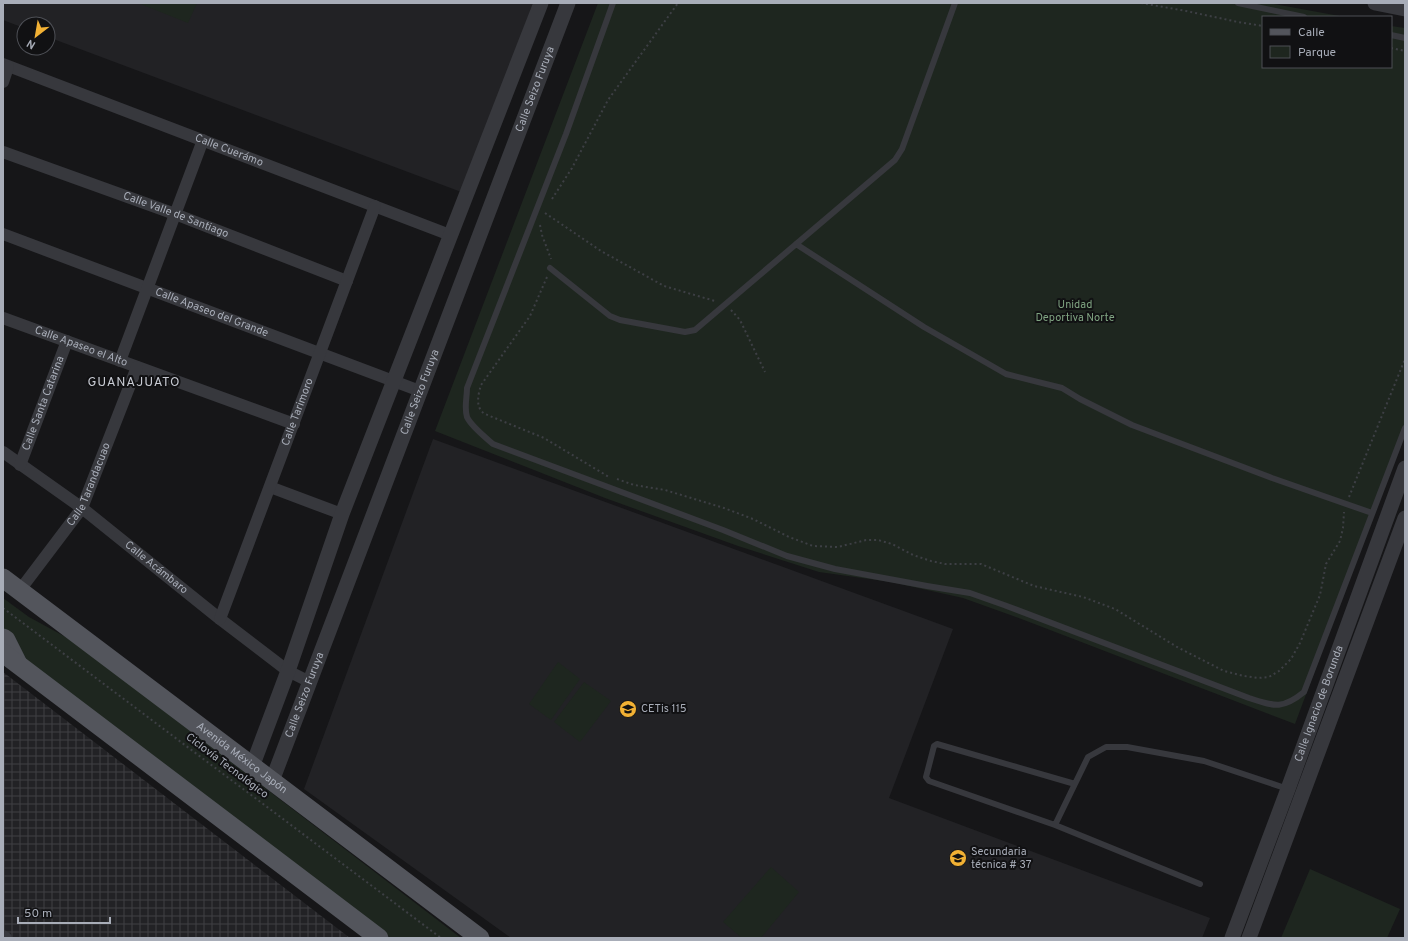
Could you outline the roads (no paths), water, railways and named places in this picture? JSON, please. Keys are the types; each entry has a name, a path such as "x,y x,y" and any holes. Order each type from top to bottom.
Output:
{"main road":[{"name":"Avenida México Japón","path":"3,578 12,590 66,626 480,938"},
{"path":"3,638 6,640 19,665"},
{"path":"3,653 379,938"}],"street":[{"path":"252,766 288,671 342,514 542,3"},
{"name":"Calle Seizo Furuya","path":"272,782 568,3"},
{"path":"1374,3 1405,9"},
{"path":"3,82 6,66"},
{"name":"Calle Cuerámo","path":"6,66 450,235"},
{"path":"120,360 203,140"},
{"name":"Calle Valle de Santiago","path":"3,152 175,214 347,281"},
{"name":"Calle Tarimoro","path":"220,619 375,206"},
{"name":"Calle Apaseo del Grande","path":"3,234 420,391"},
{"name":"Calle Apaseo el Alto","path":"3,318 294,424"},
{"name":"Calle Santa Catarina","path":"20,465 67,341"},
{"name":"Calle Tarandacuao","path":"12,590 82,508 137,367"},
{"name":"Calle Acámbaro","path":"3,452 82,508 220,619 288,671 310,682"},
{"name":"Calle Ignacio de Borunda","path":"1232,938 1390,510 1401,492 1405,468"},
{"path":"270,487 342,514"},
{"path":"1390,510 1405,514"},
{"name":"Calle Ignacio de Borunda","path":"1249,938 1405,518"}],"lane":[{"path":"613,3 566,134 467,388 467,416 476,429 493,444 723,530 787,556 835,569 970,593 1272,706 1292,702 1304,692 1405,428"},
{"path":"550,268 610,316 620,320 685,332 695,330 895,160 902,149 955,3"},
{"path":"1238,3 1299,16"},
{"path":"1392,35 1405,38"},
{"path":"796,244 924,327 1006,374 1062,388 1080,399 1132,425 1272,478 1372,513"},
{"path":"1075,784 937,744 934,746 926,777 929,781 1056,825 1200,884"},
{"path":"1056,825 1088,758 1106,747 1127,747 1204,762 1303,793"}],"place":[{"name":"CETis 115","path":"628,709"},
{"name":"Secundaria técnica # 37","path":"958,858"}],"district":[{"name":"GUANAJUATO","path":"134,383"}],"park label":[{"name":"Unidad Deportiva Norte","path":"1075,311"}]}
